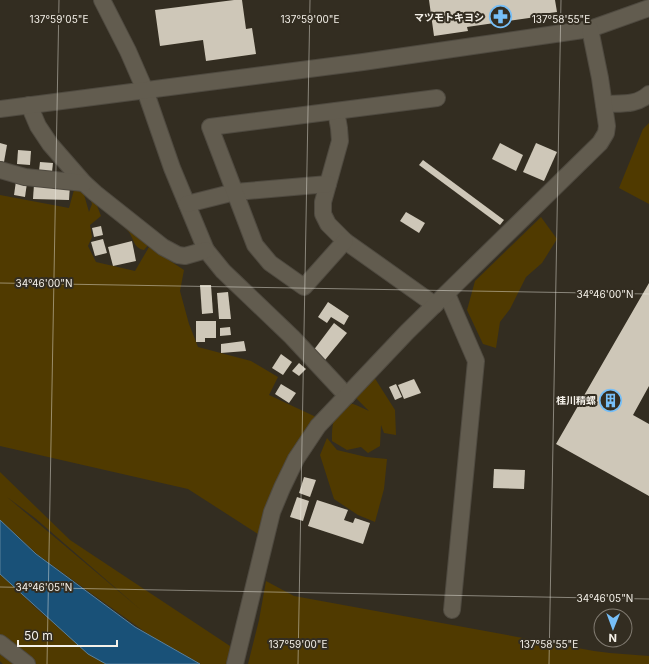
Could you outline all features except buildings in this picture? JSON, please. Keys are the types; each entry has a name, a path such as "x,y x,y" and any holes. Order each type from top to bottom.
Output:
{"street":[{"path":"102,0 128,51 145,90 172,168 206,250 223,271 292,337 347,396"},
{"path":"0,109 363,62 590,28 649,8"},
{"path":"235,664 272,512 296,459 318,426 407,332 600,143 606,133 607,126 604,104 590,28"},
{"path":"604,104 632,103 642,100 649,94"},
{"path":"345,241 304,287 270,263 255,244 210,127 438,98"},
{"path":"29,105 38,126 50,144 84,183 163,247 178,256 185,256 206,250"},
{"path":"336,111 340,141 323,202 323,214 328,224 345,241 435,306"},
{"path":"0,170 25,177 84,183"},
{"path":"187,204 234,192 328,184"},
{"path":"447,294 476,360 452,610"},
{"path":"0,643 27,664"}],"shaded area":[{"path":"649,123 649,204 619,188 643,129"},
{"path":"74,190 83,191 89,212 92,204 87,190 96,203 101,216 90,225 92,237 88,246 96,262 135,271 149,247 184,270 180,291 189,324 198,347 251,361 278,377 269,395 316,417 301,436 258,534 188,489 0,446 0,195 69,208"},
{"path":"114,217 149,244 144,250 140,249 136,245 128,231"},
{"path":"541,217 557,239 542,263 526,277 510,309 500,322 496,348 483,344 467,310 475,281"},
{"path":"374,377 395,410 396,435 384,433 381,425 380,446 368,453 361,447 347,450 332,441 334,420 336,415 347,402 369,411 354,396"},
{"path":"327,438 337,450 366,457 387,459 384,489 375,522 358,515 334,499 320,455"},
{"path":"0,472 70,540 230,646 230,664 201,664 152,637 38,555 0,520","holes":["7,497 35,518 141,610"]},
{"path":"0,573 38,610 96,658 108,664 3,664 0,661"},
{"path":"266,581 294,596 594,651 649,656 649,664 248,664 259,620"}],"water":[{"path":"0,520 36,554 135,627 200,664 106,664 88,654 0,574"}],"place":[{"name":"マツモトキヨシ","path":"500,17"},
{"name":"桂川精螺","path":"611,400"}]}
